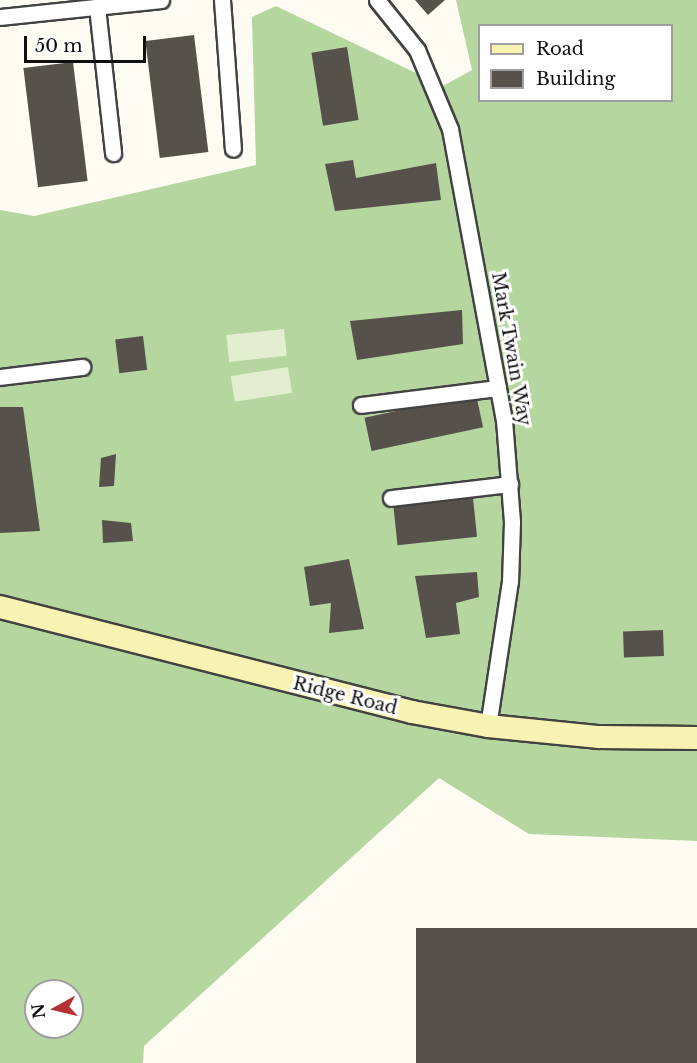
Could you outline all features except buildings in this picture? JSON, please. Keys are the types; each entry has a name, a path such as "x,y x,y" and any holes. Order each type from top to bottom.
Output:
{"street":[{"path":"0,17 160,0"},
{"path":"222,0 233,149"},
{"name":"Mark Twain Way","path":"377,0 417,51 450,129 498,388 510,483 510,581 488,726"},
{"path":"97,7 113,153"},
{"path":"0,377 82,367"},
{"path":"361,405 498,388"},
{"path":"391,498 510,483"},
{"name":"Ridge Road","path":"0,607 356,699 488,726 599,737 697,738"}],"green space":[{"path":"456,0 697,0 697,841 529,834 439,778 144,1046 143,1063 0,1063 0,210 34,216 256,165 252,17 276,6 443,86 472,70"},
{"path":"284,329 287,356 229,362 226,335"},
{"path":"288,367 292,393 235,402 231,376"}]}
